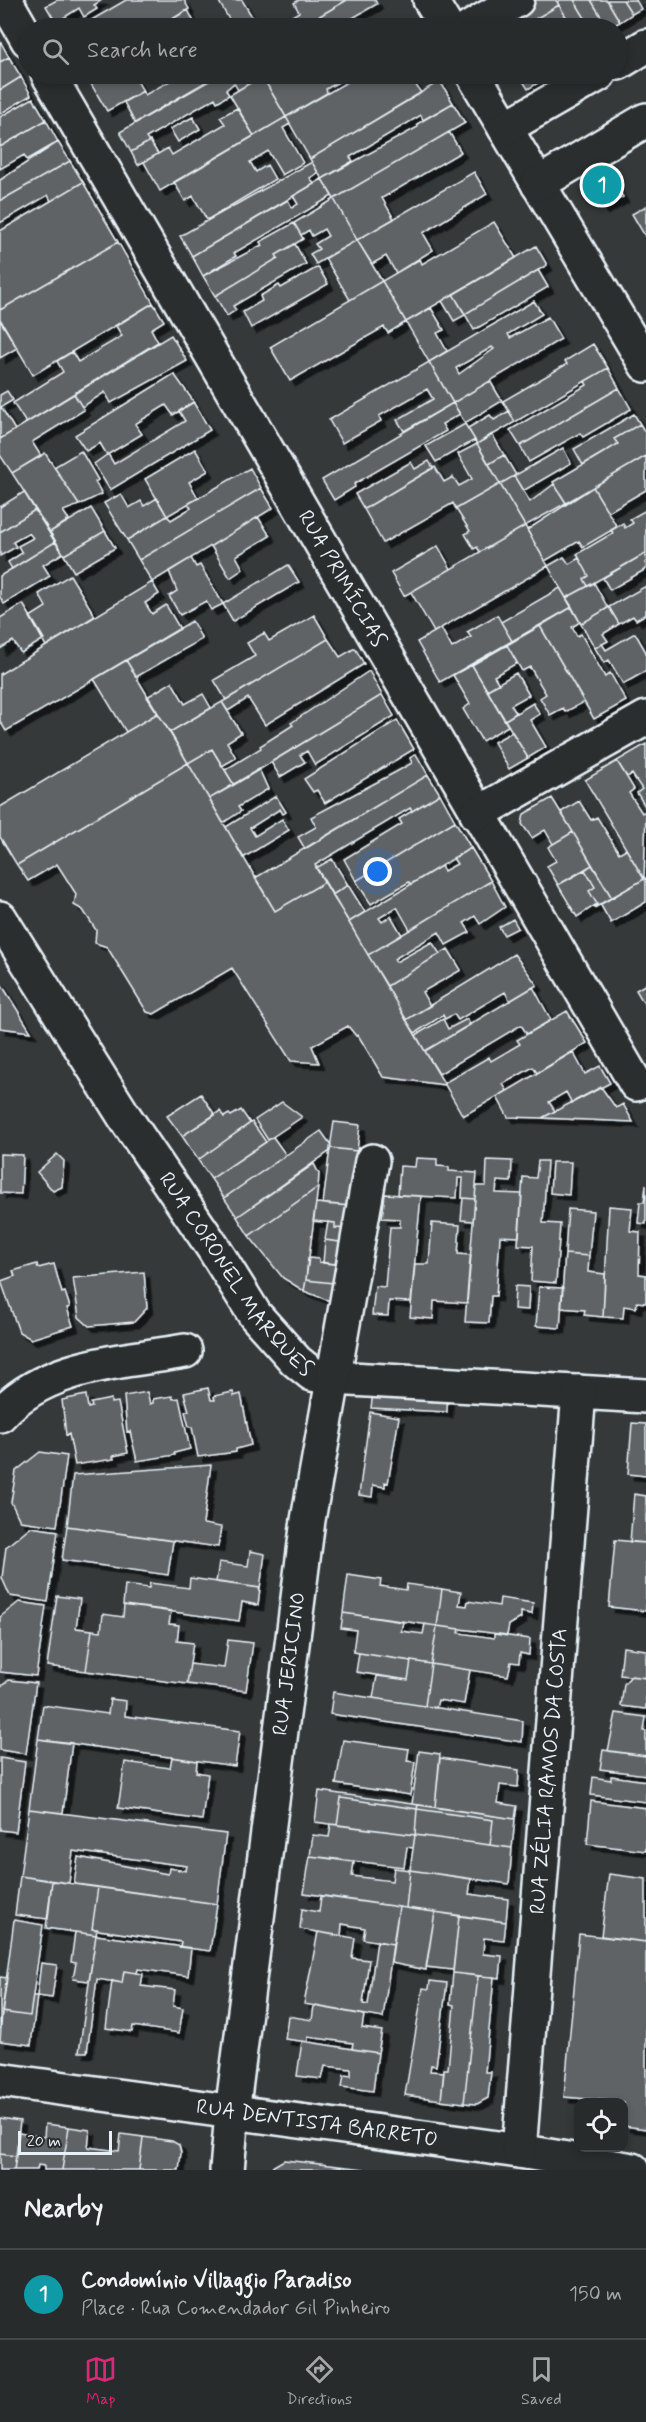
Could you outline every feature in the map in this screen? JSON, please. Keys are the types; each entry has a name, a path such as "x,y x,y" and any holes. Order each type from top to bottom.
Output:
{"street":[{"path":"5,0 18,23"},
{"path":"430,0 441,18"},
{"path":"487,18 517,0"},
{"path":"628,57 646,46"},
{"name":"RUA PRIMÍCIAS","path":"54,84 636,1084"},
{"path":"479,84 646,364"},
{"path":"505,128 582,84"},
{"path":"538,184 646,120"},
{"path":"477,814 646,718"},
{"name":"RUA CORONEL MARQUES","path":"0,918 124,1116 255,1315 296,1361 312,1374 333,1378 646,1396"},
{"name":"RUA JERICINO","path":"226,2170 308,1520 372,1161"},
{"path":"0,1415 11,1402 55,1377 84,1369 185,1351"},
{"name":"RUA ZÉLIA RAMOS DA COSTA","path":"519,2151 579,1392"},
{"name":"RUA DENTISTA BARRETO","path":"0,2080 519,2151 633,2170"}],"building":[{"path":"57,0 102,0 94,5 97,9 84,17 79,8 63,18 53,18 46,6"},
{"path":"126,0 184,0 189,9 174,18 95,18"},
{"path":"218,0 242,0 253,18 228,18"},
{"path":"299,0 347,0 316,18 293,18 292,16 299,12 294,3"},
{"path":"347,0 375,0 377,4 352,18 316,18"},
{"path":"537,0 556,0 559,5 537,18 505,18"},
{"path":"574,0 585,18 567,18 557,2"},
{"path":"574,0 591,0 602,18 585,18"},
{"path":"591,0 607,0 618,18 602,18"},
{"path":"607,0 623,0 632,14 626,18 618,18"},
{"path":"623,0 636,0 641,9 632,14"},
{"path":"559,5 566,17 564,18 537,18"},
{"path":"188,10 192,18 174,18"},
{"path":"0,41 9,57 0,62"},
{"path":"9,57 18,72 18,79 0,90 0,62"},
{"path":"18,79 18,84 25,84 31,95 0,114 0,90"},
{"path":"91,84 139,84 143,91 107,111"},
{"path":"164,84 202,84 135,123 124,102 143,91 145,95"},
{"path":"204,84 233,84 226,90 229,95 217,102 215,98 146,138 149,142 131,152 120,132"},
{"path":"235,84 248,84 238,90"},
{"path":"249,84 267,84 286,117 254,136 230,95"},
{"path":"267,84 335,84 326,89 327,93 286,117"},
{"path":"344,84 415,84 421,93 310,159 286,117"},
{"path":"435,84 442,84 453,103 423,120 421,115 350,157 353,161 322,179 310,159"},
{"path":"525,84 536,84 528,89"},
{"path":"33,98 46,120 0,147 0,117"},
{"path":"453,103 465,123 334,199 322,179 418,127 417,124"},
{"path":"237,108 254,136 160,191 144,162 168,148 172,155 225,124 220,117"},
{"path":"193,117 200,129 178,142 170,129"},
{"path":"286,117 290,124 283,128 303,163 282,175 268,151 250,162 256,172 267,165 275,179 207,220 193,196 185,201 174,182"},
{"path":"46,120 58,142 27,160 24,155 0,169 0,147"},
{"path":"449,132 461,152 382,198 394,219 357,240 334,199"},
{"path":"150,141 158,154 138,165 131,152"},
{"path":"58,142 70,161 0,201 0,180"},
{"path":"601,160 623,197 603,209 581,172"},
{"path":"70,161 83,182 51,201 48,195 0,223 0,201"},
{"path":"312,162 318,173 310,178 314,184 192,256 180,236"},
{"path":"474,172 487,194 423,233 433,250 396,273 386,256 372,264 357,240"},
{"path":"322,179 332,196 234,253 236,256 203,276 192,256 288,200 292,208 298,204 293,196"},
{"path":"83,182 118,242 0,310 0,231"},
{"path":"334,199 357,240 316,264 310,254 319,249 315,244 328,236 324,229 312,236 309,230 301,235 294,223"},
{"path":"646,206 646,236 645,236 632,214"},
{"path":"494,222 516,258 406,322 382,281 420,259 422,264"},
{"path":"294,223 303,239 276,255 278,258 215,296 203,276 262,245 260,242"},
{"path":"357,240 382,281 350,300 325,258"},
{"path":"118,242 153,303 33,375 0,319 0,310"},
{"path":"295,244 306,264 233,306 236,310 227,316 215,296 278,258 276,255"},
{"path":"536,246 547,265 465,314 453,294"},
{"path":"318,267 328,284 251,328 243,312 262,301 260,296 279,285 281,288"},
{"path":"538,270 548,287 474,330 465,314"},
{"path":"382,281 406,322 388,333 384,327 290,381 270,347"},
{"path":"453,294 465,315 454,321 442,301"},
{"path":"534,301 542,314 508,334 510,338 548,317 561,339 453,403 429,362","holes":["492,347 494,349 459,374 456,368"]},
{"path":"153,303 164,321 151,329 158,342 26,423 13,403 63,372 57,361 72,352 78,362 122,336 116,326"},
{"path":"431,308 444,330 437,333 447,351 429,362 406,322"},
{"path":"0,320 17,348 0,358"},
{"path":"171,335 187,361 111,403 105,392 82,407 74,394"},
{"path":"593,344 608,368 515,422 503,401 567,364 565,361"},
{"path":"429,362 453,403 404,431 397,420 433,399 427,389 379,416 381,421 342,443 329,420"},
{"path":"608,368 619,388 520,446 510,430 587,385 585,381"},
{"path":"174,374 194,402 173,415 166,405 135,424 142,434 107,455 100,443 86,451 75,435"},
{"path":"490,381 502,401 465,423 453,403"},
{"path":"619,388 631,409 583,437 580,433 529,462 520,446"},
{"path":"7,391 13,400 1,407 15,430 0,439 0,395"},
{"path":"74,394 84,410 32,442 41,456 12,473 0,455 0,439"},
{"path":"193,402 210,430 110,490 94,464 108,454 114,464 185,421 179,411"},
{"path":"453,403 460,414 442,424 446,431 354,484 355,487 334,500 322,480"},
{"path":"509,411 515,422 477,444 468,428 490,415 494,420"},
{"path":"634,414 640,424 614,439 618,444 583,465 574,449"},
{"path":"465,424 475,440 436,462 426,446"},
{"path":"640,424 646,434 646,456 566,503 553,482 618,444 614,439"},
{"path":"492,434 504,455 489,464 477,444"},
{"path":"477,444 500,484 456,509 453,503 383,543 364,509 435,467 444,482 453,477 459,486 472,479 458,454"},
{"path":"563,448 571,463 523,491 514,476"},
{"path":"195,449 208,471 189,482 198,498 167,516 145,479"},
{"path":"81,451 98,480 95,482 102,494 79,505 54,467"},
{"path":"45,453 79,505 63,511 69,520 50,532 12,473"},
{"path":"504,455 516,475 500,484 489,464"},
{"path":"646,456 646,490 608,512 593,487"},
{"path":"429,461 433,468 364,509 355,494 411,462 415,469"},
{"path":"250,468 261,488 139,560 127,540 167,516 171,520 191,508 188,504"},
{"path":"514,476 530,502 554,484 566,503 525,526 500,484"},
{"path":"500,484 525,526 480,552 477,547 474,549 465,534 470,531 456,509"},
{"path":"593,487 617,527 583,547 579,541 545,561 527,530"},
{"path":"261,488 273,508 152,582 139,560"},
{"path":"24,492 35,510 0,532 0,507"},
{"path":"121,494 129,508 141,501 144,506 157,498 167,516 127,540 104,503"},
{"path":"91,508 105,531 64,555 50,532"},
{"path":"35,510 55,542 12,569 8,562 22,553 18,546 33,538 29,533 13,542 16,547 0,556 0,532"},
{"path":"646,510 646,553 588,586 584,579 589,576 577,554 613,533 611,530 623,523 625,528 633,523 630,519"},
{"path":"258,517 270,536 236,556 243,569 230,578 211,546"},
{"path":"525,526 548,566 434,632 411,592"},
{"path":"105,531 115,548 74,572 64,555"},
{"path":"55,542 63,553 43,565 50,576 4,604 0,597 0,576"},
{"path":"438,546 451,569 404,596 391,573"},
{"path":"646,553 646,569 610,590 603,578"},
{"path":"564,557 569,564 579,558 589,576 584,579 588,586 566,598 548,566"},
{"path":"191,558 196,567 200,565 223,604 211,610 206,601 180,615 169,596 177,591 169,571"},
{"path":"288,565 299,582 233,621 223,604"},
{"path":"70,575 95,616 46,646 30,617 46,607 39,594"},
{"path":"152,582 159,594 145,603 152,614 166,605 180,629 6,731 0,721 0,674"},
{"path":"594,583 608,608 581,624 566,598"},
{"path":"646,586 646,614 636,620 633,616 619,624 609,607"},
{"path":"560,588 572,607 512,641 501,622"},
{"path":"23,604 44,639 21,653 13,641 0,649 0,618"},
{"path":"572,607 580,622 572,627 577,636 581,634 605,677 610,673 626,701 594,719 540,626"},
{"path":"609,607 619,624 603,634 608,641 595,648 581,624"},
{"path":"314,615 328,639 226,700 214,680 255,656 247,643 264,633 269,641"},
{"path":"497,615 512,641 440,682 417,642 441,628 452,648 471,637 467,632"},
{"path":"192,621 202,639 136,677 126,660"},
{"path":"540,626 584,702 565,712 563,708 550,715 540,698 546,694 530,667 522,671 507,645"},
{"path":"635,633 646,652 646,671 623,684 609,660 604,663 595,648 602,644 606,650"},
{"path":"328,639 340,657 355,648 364,664 265,725 248,698 228,711 222,702"},
{"path":"507,645 517,663 494,676 499,684 487,690 472,665"},
{"path":"126,660 158,713 126,732 94,679"},
{"path":"472,665 508,726 482,741 463,709 470,704 453,675"},
{"path":"369,671 382,695 234,785 225,770 261,748 260,746 293,725 291,723"},
{"path":"516,673 529,695 511,705 516,713 505,720 487,690"},
{"path":"172,682 185,704 203,694 211,708 170,732 147,697"},
{"path":"382,695 394,716 315,765 307,751 300,755 305,762 280,777 271,762"},
{"path":"222,702 241,733 227,742 236,758 222,766 212,749 188,763 170,732"},
{"path":"533,703 540,714 530,720 546,747 528,758 505,720"},
{"path":"158,713 188,763 17,865 0,837 0,807"},
{"path":"397,720 414,749 325,803 317,790 313,792 304,779"},
{"path":"512,732 528,758 509,769 494,742"},
{"path":"646,744 646,808 637,793 642,789 632,774 627,777 617,761"},
{"path":"212,749 234,785 209,799 188,763"},
{"path":"416,754 428,775 305,849 298,837 316,827 311,817 412,763 410,758"},
{"path":"617,761 634,789 629,793 642,813 646,811 644,879 585,780"},
{"path":"188,763 275,911 325,882 445,1085 383,1077 358,1035 356,1036 348,1026 312,1046 319,1063 291,1061 232,968 154,1014 147,1012 107,947 95,943 96,930 83,910 74,905 76,894 57,864 28,881 17,865"},
{"path":"259,769 268,789 238,807 241,811 223,823 209,799"},
{"path":"428,775 440,794 412,811 410,808 315,865 325,882 275,911 255,878"},
{"path":"440,794 455,821 356,881 344,859 402,824 399,819"},
{"path":"276,796 286,812 283,814 280,809 250,828 255,836 282,819 289,830 243,858 226,827"},
{"path":"552,798 573,832 553,844 545,830 532,838 522,824 524,814"},
{"path":"579,801 591,820 597,817 619,853 626,849 644,879 612,898 561,812"},
{"path":"455,821 471,848 411,884 409,882 371,904 356,881"},
{"path":"573,832 592,865 558,885 547,866 556,861 548,847"},
{"path":"471,848 491,881 410,930 397,907 379,918 382,922 391,916 402,935 368,955 349,922 441,866 444,871 457,864 453,858"},
{"path":"332,859 348,885 332,895 316,868"},
{"path":"592,865 612,898 594,908 597,904 589,891 595,887 585,870"},
{"path":"585,870 595,887 589,891 597,904 577,917 558,885"},
{"path":"646,878 646,902 611,923 600,904"},
{"path":"491,881 505,907 480,924 475,916 464,923 470,932 446,945 439,932 394,959 396,962 432,942 440,954 387,986 368,955"},
{"path":"348,885 365,912 349,922 332,895"},
{"path":"513,919 518,928 504,935 499,927"},
{"path":"448,949 461,970 422,992 430,1006 406,1020 387,986"},
{"path":"514,954 537,985 510,1001 505,992 458,1020 454,1014 445,1019 443,1015 415,1033 406,1020"},
{"path":"0,982 31,1032 0,1028"},
{"path":"646,984 646,1007 636,990"},
{"path":"533,987 551,1020 527,1034 521,1025 439,1074 425,1051"},
{"path":"567,1011 587,1043 537,1073 533,1067 503,1084 507,1091 463,1116 444,1083 489,1057 491,1061 520,1044 517,1040"},
{"path":"443,1019 448,1029 467,1019 470,1025 425,1051 416,1035"},
{"path":"573,1052 585,1074 600,1066 610,1083 572,1103 566,1092 549,1102 555,1111 542,1118 508,1117 497,1097"},
{"path":"601,1087 616,1108 623,1104 633,1122 542,1118"},
{"path":"201,1094 215,1115 182,1136 167,1116"},
{"path":"282,1102 302,1117 268,1140 255,1120"},
{"path":"241,1110 250,1123 198,1160 182,1136 220,1111 224,1117"},
{"path":"252,1122 266,1142 211,1179 198,1160"},
{"path":"334,1122 360,1125 357,1151 330,1148"},
{"path":"321,1131 331,1145 330,1151 237,1217 224,1198"},
{"path":"273,1137 286,1155 224,1198 211,1179"},
{"path":"330,1148 357,1151 351,1206 323,1204"},
{"path":"0,1154 23,1155 21,1194 0,1193"},
{"path":"57,1154 64,1161 62,1187 53,1191 37,1172"},
{"path":"416,1158 437,1159 437,1166 449,1167 449,1171 477,1173 475,1199 462,1198 463,1178 458,1178 457,1198 398,1195 400,1166 415,1167"},
{"path":"487,1160 512,1161 511,1182 497,1181 496,1193 522,1194 519,1237 500,1236 496,1296 491,1296 489,1323 465,1322 476,1186 486,1186"},
{"path":"538,1161 547,1161 543,1223 560,1224 556,1283 531,1281 533,1246 518,1245 523,1177 536,1178"},
{"path":"552,1162 571,1162 569,1195 550,1193"},
{"path":"314,1164 319,1174 318,1187 249,1236 237,1217"},
{"path":"646,1184 646,1224 638,1223 640,1202 644,1202"},
{"path":"318,1187 304,1291 283,1278 249,1236"},
{"path":"385,1194 421,1196 411,1302 389,1301 388,1316 372,1315 375,1286 385,1287 390,1227 400,1227 400,1219 382,1218"},
{"path":"463,1198 475,1199 473,1221 461,1220"},
{"path":"316,1203 351,1206 348,1229 335,1228 335,1223 313,1221"},
{"path":"609,1206 632,1208 630,1231 640,1232 639,1274 646,1275 646,1303 637,1302 636,1308 624,1306 623,1318 603,1317"},
{"path":"568,1209 593,1211 589,1256 565,1254"},
{"path":"328,1222 335,1223 335,1228 348,1229 347,1243 325,1240"},
{"path":"432,1223 460,1225 458,1254 471,1255 467,1303 434,1301 433,1319 410,1317 415,1264 429,1264"},
{"path":"325,1240 347,1243 344,1265 323,1263"},
{"path":"565,1254 589,1256 588,1272 605,1274 603,1317 584,1315 585,1310 561,1308"},
{"path":"308,1258 319,1259 319,1262 344,1265 342,1284 306,1280"},
{"path":"37,1264 38,1268 54,1264 62,1293 65,1292 70,1307 67,1308 73,1326 31,1339 19,1332 1,1281 15,1276 13,1271"},
{"path":"144,1272 147,1308 134,1322 89,1326 79,1317 73,1278"},
{"path":"306,1280 342,1284 340,1305 304,1291"},
{"path":"515,1286 529,1287 528,1310 514,1309"},
{"path":"539,1287 563,1288 560,1328 536,1326"},
{"path":"208,1388 211,1400 215,1400 214,1396 233,1392 234,1396 241,1394 251,1445 236,1449 236,1452 198,1457 192,1427 189,1427 185,1411 189,1411 184,1393"},
{"path":"448,1390 447,1412 371,1408 373,1392"},
{"path":"147,1392 150,1404 153,1403 153,1399 172,1396 173,1399 179,1398 190,1449 174,1453 175,1455 137,1461 130,1431 127,1432 124,1396"},
{"path":"86,1395 88,1408 92,1407 91,1403 111,1399 111,1403 118,1402 128,1453 113,1456 114,1459 75,1465 69,1434 66,1435 62,1400"},
{"path":"370,1412 399,1417 388,1483 385,1482 385,1487 373,1485 372,1497 359,1495"},
{"path":"632,1423 646,1424 646,1476 628,1474"},
{"path":"40,1452 67,1456 57,1526 20,1521 11,1502 16,1471"},
{"path":"211,1465 203,1524 221,1527 218,1547 67,1526 73,1475"},
{"path":"634,1494 646,1496 646,1543 630,1542"},
{"path":"67,1526 173,1541 168,1575 62,1560"},
{"path":"30,1527 58,1531 48,1602 10,1596 2,1578 6,1547"},
{"path":"615,1540 646,1543 646,1611 609,1607"},
{"path":"250,1551 265,1554 260,1588 216,1582 219,1562 248,1566"},
{"path":"348,1575 381,1580 380,1586 406,1590 407,1584 442,1589 437,1626 343,1613"},
{"path":"190,1578 260,1588 258,1605 242,1602 239,1621 123,1605 125,1585 149,1588 150,1583 189,1588"},
{"path":"442,1589 461,1592 459,1605 467,1606 468,1601 499,1606 500,1598 533,1603 532,1614 521,1612 521,1618 509,1625 507,1635 437,1626"},
{"path":"57,1596 80,1599 76,1628 92,1630 86,1671 47,1666"},
{"path":"19,1602 46,1606 36,1676 0,1672 0,1617"},
{"path":"124,1605 171,1611 169,1624 179,1625 177,1641 193,1643 187,1684 86,1671 92,1630 101,1631 103,1614 123,1617"},
{"path":"343,1613 403,1622 401,1631 423,1634 425,1624 437,1626 431,1664 353,1652 356,1630 341,1628"},
{"path":"437,1626 460,1629 459,1633 494,1638 494,1634 530,1639 529,1655 520,1653 519,1663 511,1662 508,1676 431,1664"},
{"path":"228,1640 253,1643 246,1691 187,1684 190,1664 224,1668"},
{"path":"623,1647 646,1650 646,1678 620,1675"},
{"path":"359,1653 411,1661 408,1680 356,1672"},
{"path":"411,1661 431,1664 425,1706 373,1698 377,1676 408,1680"},
{"path":"431,1664 470,1670 464,1704 438,1700 436,1708 425,1706"},
{"path":"631,1676 646,1678 646,1709 621,1706 624,1684"},
{"path":"9,1680 36,1683 26,1754 0,1750 0,1687"},
{"path":"333,1692 523,1721 522,1742 330,1714"},
{"path":"110,1699 126,1701 125,1716 240,1731 235,1766 38,1739 43,1705 108,1714"},
{"path":"616,1713 646,1717 644,1731 646,1731 646,1756 608,1751"},
{"path":"38,1739 72,1743 63,1813 29,1809"},
{"path":"343,1740 409,1749 407,1761 415,1762 410,1795 336,1784"},
{"path":"603,1750 646,1756 646,1775 600,1769"},
{"path":"419,1751 440,1754 435,1807 412,1804"},
{"path":"172,1757 197,1761 196,1772 208,1774 202,1820 118,1808 125,1762 170,1768"},
{"path":"0,1758 25,1762 16,1832 0,1830"},
{"path":"440,1758 519,1770 518,1787 500,1785 498,1803 517,1806 515,1819 435,1807"},
{"path":"611,1776 646,1781 646,1802 591,1795 593,1777 611,1780"},
{"path":"319,1791 418,1805 417,1809 341,1798 337,1825 315,1822"},
{"path":"341,1798 417,1809 415,1835 337,1825"},
{"path":"591,1801 646,1808 646,1851 587,1844"},
{"path":"418,1805 515,1819 512,1848 490,1845 493,1820 417,1809"},
{"path":"29,1809 226,1834 217,1904 74,1884 78,1857 168,1874 169,1868 186,1871 187,1866 73,1851 69,1883 20,1876"},
{"path":"417,1809 493,1820 490,1845 415,1835"},
{"path":"331,1824 415,1835 413,1848 407,1847 404,1867 310,1856 313,1835 329,1837"},
{"path":"415,1835 512,1848 509,1884 410,1870"},
{"path":"310,1856 354,1862 352,1876 392,1881 394,1868 410,1870 406,1908 304,1893"},
{"path":"410,1870 471,1879 469,1894 508,1899 506,1922 406,1908"},
{"path":"609,1874 646,1879 646,1942 601,1936"},
{"path":"20,1876 52,1881 48,1919 15,1915"},
{"path":"52,1881 98,1887 92,1929 97,1929 96,1935 46,1928"},
{"path":"98,1887 217,1904 210,1951 180,1947 181,1942 92,1929"},
{"path":"321,1896 399,1907 393,1944 363,1939 365,1928 342,1924 341,1936 300,1929 302,1909 319,1912"},
{"path":"399,1907 435,1912 426,1970 391,1963"},
{"path":"435,1912 459,1916 453,1970 426,1967"},
{"path":"459,1916 506,1922 504,1940 484,1938 483,1954 502,1956 500,1978 453,1973"},
{"path":"14,1920 43,1925 30,2016 2,2012"},
{"path":"75,1932 96,1935 89,1981 73,1979 76,1963 71,1962"},
{"path":"318,1932 355,1938 352,1958 369,1960 363,2004 368,2005 377,1941 393,1944 383,2018 304,2004"},
{"path":"579,1934 646,1942 646,2129 628,2127 628,2098 564,2097"},
{"path":"96,1935 191,1948 188,1976 138,1969 137,1973 124,1971 122,1983 97,1979 87,2052 79,2052"},
{"path":"41,1963 57,1965 52,1998 37,1996"},
{"path":"124,1971 143,1974 141,1986 175,1990 173,2006 183,2008 179,2033 133,2026 132,2032 106,2028 112,1981 122,1983"},
{"path":"453,1973 478,1976 464,2103 441,2100 444,2069 448,2069 454,2005 450,2004"},
{"path":"478,1976 494,1977 485,2072 491,2072 488,2098 477,2104 464,2103"},
{"path":"0,1977 7,1978 0,2029"},
{"path":"430,1981 447,1983 436,2066 431,2065 430,2071 444,2072 441,2100 405,2095 423,1988 429,1989"},
{"path":"33,1996 37,1996 31,2045 0,2041 2,2012 30,2016"},
{"path":"314,2006 364,2015 362,2028 382,2031 378,2053 352,2049 353,2043 308,2037 308,2042 285,2039 288,2016 312,2020"},
{"path":"302,2041 378,2053 373,2091 342,2087 344,2075 351,2076 351,2069 325,2066 322,2079 297,2076"},
{"path":"0,2118 20,2121 16,2156 0,2154"},
{"path":"45,2124 69,2127 62,2170 44,2170 44,2166 38,2165 37,2170 14,2170 19,2133 44,2137"},
{"path":"69,2127 90,2130 88,2147 119,2151 121,2134 143,2137 139,2170 62,2170"},
{"path":"143,2137 172,2141 179,2145 181,2153 179,2170 139,2170"},
{"path":"0,2154 16,2156 14,2170 0,2170"},
{"path":"284,2160 364,2170 272,2170 272,2167"}],"place":[{"name":"Condomínio Villaggio Paradiso","path":"602,185"}]}
